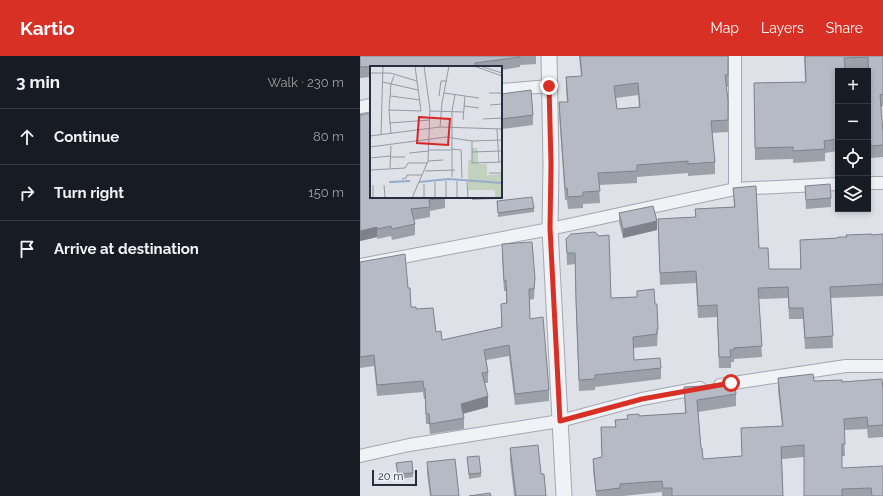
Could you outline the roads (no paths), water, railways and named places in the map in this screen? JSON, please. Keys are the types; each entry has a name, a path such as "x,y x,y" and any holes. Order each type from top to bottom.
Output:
{"street":[{"path":"549,56 551,164 550,228 564,496"},
{"path":"735,56 735,188"},
{"path":"502,90 549,86"},
{"path":"360,107 370,106"},
{"path":"871,183 883,183"},
{"path":"360,265 550,228 735,188 835,184"},
{"path":"360,456 409,445 560,421 642,399 731,383 846,366 883,366"}]}
